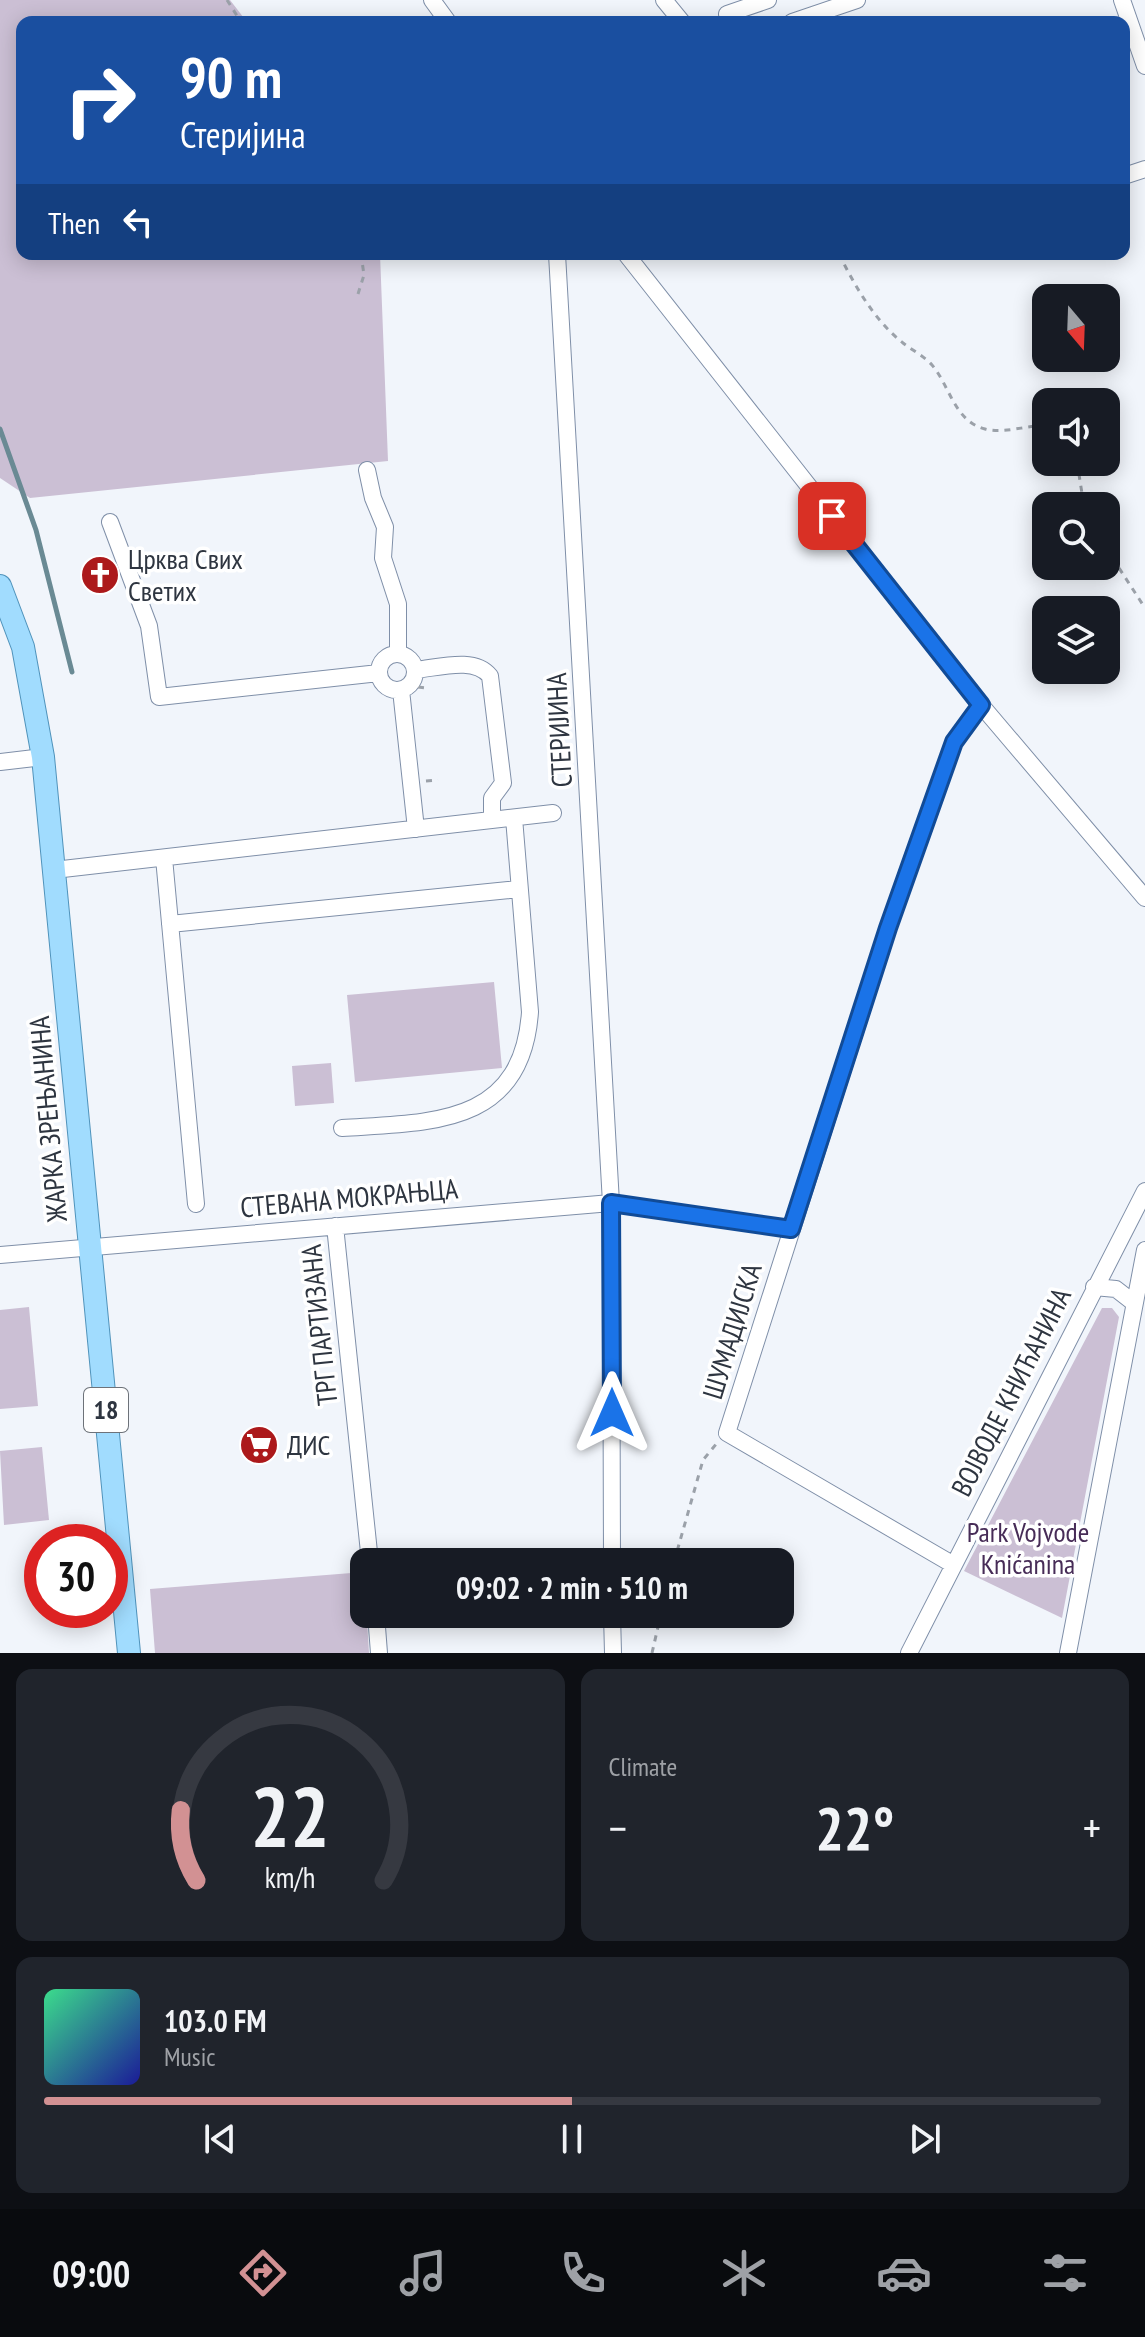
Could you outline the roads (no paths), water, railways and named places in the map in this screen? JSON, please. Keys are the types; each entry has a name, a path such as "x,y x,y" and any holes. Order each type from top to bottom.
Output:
{"main road":[{"name":"ЖАРКА ЗРЕЊАНИНА","path":"0,586 23,647 43,757 129,1653"}],"street":[{"path":"664,0 677,16"},
{"path":"727,14 768,0"},
{"path":"805,16 828,5 857,0"},
{"path":"1130,23 1145,66"},
{"name":"СТЕРИЈИНА","path":"557,260 611,1203 612,1548"},
{"path":"631,260 981,705 1145,898"},
{"path":"367,470 373,498 385,527 383,558 398,604 398,654"},
{"path":"110,522 149,626 159,697 379,673"},
{"path":"398,654 409,658 415,670 412,683 401,690 388,688 379,673 383,661 398,654"},
{"path":"415,670 470,665 483,668 490,676 503,783 492,798 492,820"},
{"path":"401,690 416,829"},
{"name":"ШУМАДИЈСКА","path":"952,1564 727,1433 888,928 954,742 981,705"},
{"path":"0,762 43,757"},
{"path":"54,870 553,813"},
{"path":"342,1128 446,1120 485,1102 506,1082 525,1043 530,1012 514,818"},
{"path":"164,858 196,1204"},
{"path":"170,924 519,889"},
{"name":"ВОЈВОДЕ КНИЋАНИНА","path":"909,1653 1094,1287 1143,1201"},
{"path":"611,1203 791,1229"},
{"name":"СТЕВАНА МОКРАЊЦА","path":"0,1255 611,1203"},
{"name":"ТРГ ПАРТИЗАНА","path":"335,1226 369,1548"},
{"path":"1068,1653 1145,1250"},
{"name":"ВОЈВОДЕ КНИЋАНИНА","path":"1094,1287 1116,1289 1134,1303"},
{"path":"377,1628 379,1653"},
{"path":"612,1628 613,1653"}],"waterway":[{"path":"0,429 36,530 72,672"}],"place":[{"name":"Црква Свих Светих","path":"100,575"},
{"name":"ДИС","path":"259,1445"}],"park label":[{"name":"Park Vojvode Knićanina","path":"1028,1548"}]}
